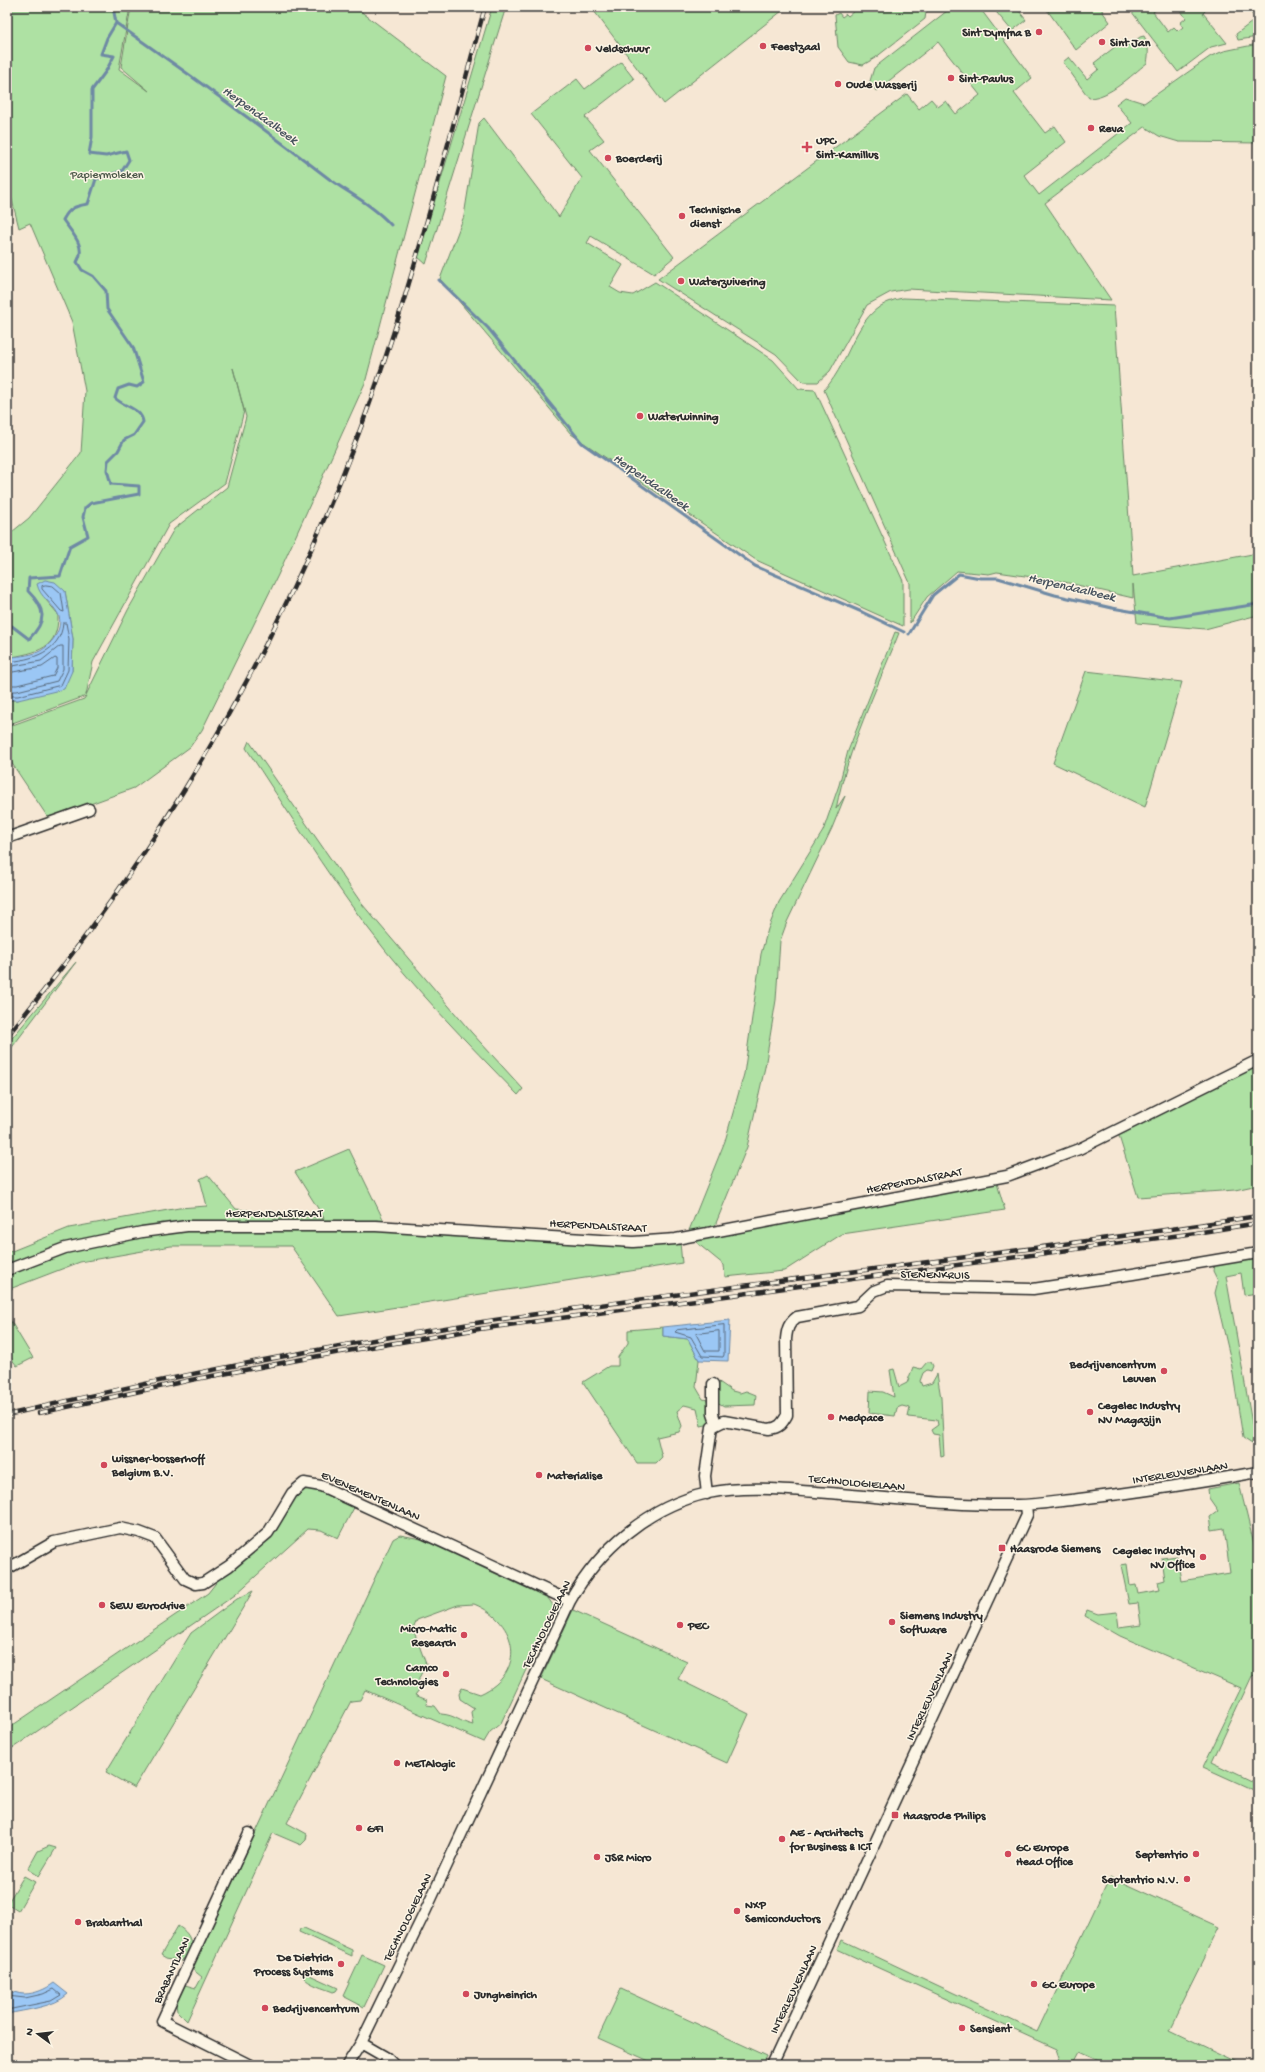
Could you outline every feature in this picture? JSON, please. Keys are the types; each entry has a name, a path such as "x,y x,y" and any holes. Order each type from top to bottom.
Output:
{"street":[{"path":"7,838 89,809"},
{"name":"HERPENDALSTRAAT","path":"7,1270 73,1246 142,1232 187,1226 376,1226 633,1242 676,1239 1007,1176 1080,1149 1258,1060"},
{"name":"STENENKRUIS","path":"716,1423 724,1421 769,1428 777,1428 782,1424 787,1415 786,1339 787,1328 791,1322 797,1316 858,1306 879,1288 893,1286 1033,1289 1258,1254"},
{"path":"707,1494 705,1476 709,1434 712,1427 716,1423 713,1414 713,1384"},
{"name":"INTERLEUVENLAAN","path":"772,2065 1027,1515 1026,1505 1148,1492 1258,1472"},
{"name":"EVENEMENTENLAAN","path":"7,1570 54,1542 120,1528 140,1532 155,1538 185,1578 196,1584 203,1584 228,1566 268,1532 292,1493 304,1482 321,1486 570,1601"},
{"name":"TECHNOLOGIELAAN","path":"347,2064 361,2043 425,1912 570,1601 589,1571 617,1541 647,1519 666,1508 707,1494 742,1489 794,1490 948,1503 1026,1505"},
{"name":"BRABANTLAAN","path":"249,1833 162,2021 250,2065"},
{"path":"361,2043 387,2058 394,2065"}],"green space":[{"name":"Papiermoleken","path":"7,7 130,7 119,69 149,91 121,67 131,7 355,7 446,76 365,383 278,575 202,730 190,747 134,788 49,819 7,756 7,727 84,699 86,696 7,725 7,700 18,700 72,671 73,639 65,591 46,600 58,614 55,635 50,642 37,651 7,658 7,536 29,518 81,453 85,391 72,322 30,223 19,228 7,180","holes":["233,368 246,417 227,487 174,529 128,610 86,695 93,662 169,524 225,483 244,411"]},
{"path":"492,7 506,7 426,264 418,257"},
{"path":"591,7 787,7 664,104"},
{"path":"859,7 924,7 926,12 925,19 875,58 863,65 849,62 838,47 835,15 839,13 842,17 846,14 848,16"},
{"path":"952,7 979,7 1032,78 1014,93 1045,133 1055,126 1066,142 1024,175 1039,195 1132,123 1116,104 1125,97 1144,103 1211,56 1224,51 1253,45 1258,45 1258,143 1179,142 1159,136 1145,127 1045,203 1111,300 908,289 891,292 867,305 830,371 818,382 803,382 776,354 658,279 907,94 919,109 931,99 938,107 946,101 956,114 980,95 938,42 876,91 870,81 874,68"},
{"path":"992,7 1016,7 1026,20 1012,31"},
{"path":"1045,7 1103,7 1102,11 1110,22 1076,50"},
{"path":"1128,7 1135,9 1137,7 1156,7 1157,9 1153,12 1168,32 1174,27 1178,31 1183,27 1180,23 1186,18 1178,7 1209,7 1203,13 1227,43 1211,47 1178,72"},
{"path":"1252,7 1258,7 1258,37 1238,40 1236,34 1256,19 1249,10"},
{"path":"1144,36 1148,49 1147,63 1113,90 1097,97 1089,98 1063,62 1069,57 1087,79 1099,69 1094,63 1124,40 1128,46 1140,37"},
{"path":"621,62 634,79 585,117 604,140 590,150 674,257 654,274 591,236 587,243 623,265 610,287 620,293 633,295 655,282 773,360 799,389 815,390 903,581 903,626 756,560 571,434 440,279 464,216 479,123 484,118 559,217 582,178 531,114 577,79 585,89"},
{"path":"903,298 1114,306 1133,576 1258,553 1258,615 1205,629 1137,623 1133,584 1133,598 1060,581 997,572 989,574 957,571 927,597 910,623 910,583 824,390 842,364 864,322 874,311 887,303"},
{"path":"895,632 899,633 855,742 841,786 836,809 845,796 832,828 787,922 780,941 776,1000 765,1067 747,1147 714,1228 688,1233 725,1141 744,1074 761,954 768,929 779,902 823,831 839,785 848,751"},
{"path":"1086,671 1182,682 1145,807 1053,763"},
{"path":"249,741 362,904 471,1032 523,1089 518,1095 403,972 368,928 321,861 246,748"},
{"path":"76,962 7,1054 7,1044"},
{"path":"1258,1065 1258,1185 1235,1190 1138,1197 1118,1133"},
{"path":"349,1149 384,1221 680,1243 682,1263 339,1316 291,1246 171,1246 80,1262 7,1290 7,1253 69,1228 179,1208 207,1206 200,1179 208,1175 236,1209 324,1218 295,1172"},
{"path":"996,1180 1005,1210 842,1234 784,1271 725,1277 724,1265 691,1238"},
{"path":"1258,1257 1258,1293 1244,1295 1241,1273 1226,1276 1254,1435 1252,1444 1243,1438 1231,1361 1215,1293 1218,1281 1213,1271 1214,1264"},
{"path":"7,1315 33,1358 17,1366 7,1353"},
{"path":"663,1327 663,1336 688,1339 699,1360 696,1387 703,1399 712,1401 716,1423 701,1426 697,1408 684,1405 677,1411 682,1426 679,1432 657,1437 662,1457 656,1463 637,1463 583,1382 609,1366 618,1366 618,1357 628,1343 628,1330"},
{"path":"927,1362 931,1362 933,1366 931,1371 927,1370 923,1373 920,1381 922,1386 932,1383 937,1374 941,1398 944,1456 941,1457 939,1435 933,1434 931,1430 938,1425 937,1420 908,1417 910,1408 902,1406 897,1408 895,1416 869,1413 870,1391 883,1392 894,1397 890,1370 894,1369 899,1387 907,1383 913,1367 921,1369"},
{"path":"719,1382 732,1391 740,1393 746,1391 756,1395 755,1405 724,1406 715,1401 715,1385"},
{"path":"304,1483 357,1502 338,1538 321,1530 308,1529 235,1595 7,1752 7,1729 208,1593 229,1566 268,1532"},
{"path":"1239,1483 1258,1561 1258,1674 1252,1676 1212,1762 1258,1784 1258,1792 1203,1767 1241,1688 1120,1636 1085,1616 1087,1610 1098,1614 1117,1612 1119,1628 1141,1625 1138,1603 1129,1604 1121,1565 1127,1564 1130,1586 1136,1585 1138,1594 1160,1590 1158,1582 1165,1580 1162,1558 1177,1556 1181,1581 1230,1573 1224,1528 1212,1530 1210,1517 1218,1511 1209,1498 1208,1489"},
{"path":"400,1535 421,1539 548,1598 555,1608 501,1723 490,1732 484,1742 365,1690 360,1700 351,1701 287,1823 307,1834 306,1840 301,1845 273,1833 187,2021 177,2011 176,2004 185,1985 196,1988 202,1977 192,1969 393,1539","holes":["474,1604 489,1612 501,1623 508,1635 512,1648 511,1661 505,1674 495,1685 480,1694 462,1688 459,1694 460,1699 474,1708 471,1712 473,1725 441,1714 435,1706 426,1705 427,1700 415,1695 419,1690 419,1678 426,1664 413,1629 417,1620 458,1605"]},
{"path":"253,1591 134,1788 106,1772 191,1633 237,1599"},
{"path":"573,1610 687,1662 678,1679 749,1714 727,1763 541,1679"},
{"path":"49,1846 56,1848 39,1876 28,1869 38,1851"},
{"path":"24,1876 35,1882 18,1911 7,1904"},
{"path":"1110,1877 1220,1927 1169,2030 1242,2065 1108,2065 1079,2052 1072,2065 1057,2065 1060,2060 1056,2049 837,1949 841,1940 1037,2032"},
{"path":"178,1926 187,1934 191,1943 189,1952 181,1961 166,1958 161,1955"},
{"path":"304,1928 352,1950 352,1956 299,1932 300,1929"},
{"path":"362,1955 384,1965 364,2007 343,1996"},
{"path":"301,1971 338,1988 333,1992 309,1982 302,1975"},
{"path":"621,1989 767,2056 763,2065 658,2065 598,2038"}],"water":[{"path":"45,580 55,582 65,591 73,639 72,671 64,689 18,700 7,700 7,658 27,655 43,650 55,636 60,625 58,614 53,606 43,596 37,584"},
{"path":"730,1320 728,1361 699,1360 688,1339 663,1336 663,1327"},
{"path":"54,1983 68,1994 56,2002 48,2005 7,2014 8,1992 24,1994 32,1993 44,1989"}],"waterway":[{"path":"7,627 12,626 29,639 35,633 41,621 42,615 41,609 34,597 28,591 29,578 60,576 70,546 88,536 83,517 85,508 91,503 139,494 139,486 111,484 107,470 108,461 118,451 124,440 134,435 143,422 142,417 136,411 115,398 118,389 129,385 137,387 144,382 133,347 107,309 106,291 93,276 82,270 77,262 80,256 79,246 74,235 63,220 73,208 88,204 96,179 122,171 129,160 126,151 106,156 89,154 92,137 92,90 106,71 114,56 101,54 107,38 116,23 113,7"},
{"name":"Herpendaalbeek","path":"116,23 223,99 328,178 368,205 391,225"},
{"name":"Herpendaalbeek","path":"439,280 488,328 582,443 755,566 862,612 904,632"},
{"name":"Herpendaalbeek","path":"909,634 933,595 959,574 980,578 998,578 1055,595 1112,608 1170,618 1258,604"}],"railway":[{"path":"7,1036 61,968 113,898 161,827 206,754 248,679 287,602 322,524 355,443 392,336 425,227 485,7"},
{"path":"7,1415 65,1401 240,1364 476,1323 671,1295 1160,1231 1258,1216"},
{"path":"39,1413 191,1380 335,1353 479,1329 1196,1233 1258,1223"}],"place":[{"name":"Sint Dymfna B","path":"1039,32"},
{"name":"Sint Jan","path":"1102,42"},
{"name":"Feestzaal","path":"763,46"},
{"name":"Veldschuur","path":"588,48"},
{"name":"Sint-Paulus","path":"951,78"},
{"name":"Oude Wasserij","path":"838,84"},
{"name":"Reva","path":"1091,128"},
{"name":"UPC Sint-Kamillus","path":"807,147"},
{"name":"Boerderij","path":"608,158"},
{"name":"Technische dienst","path":"682,216"},
{"name":"Waterzuivering","path":"681,281"},
{"name":"Waterwinning","path":"640,416"},
{"name":"Bedrijvencentrum Leuven","path":"1164,1371"},
{"name":"Cegelec Industry NV Magazijn","path":"1090,1412"},
{"name":"Medpace","path":"831,1417"},
{"name":"wissner-bosserhoff Belgium B.V.","path":"104,1465"},
{"name":"Materialise","path":"539,1475"},
{"name":"Haasrode Siemens","path":"1002,1548"},
{"name":"Cegelec Industry NV Office","path":"1203,1557"},
{"name":"SEW Eurodrive","path":"102,1605"},
{"name":"Siemens Industry Software","path":"892,1622"},
{"name":"PEC","path":"680,1625"},
{"name":"Micro-Matic Research","path":"464,1635"},
{"name":"Camco Technologies","path":"446,1674"},
{"name":"METAlogic","path":"397,1763"},
{"name":"Haasrode Philips","path":"895,1815"},
{"name":"GFI","path":"359,1828"},
{"name":"AE - Architects for Business & ICT","path":"782,1839"},
{"name":"GC Europe Head Office","path":"1008,1854"},
{"name":"Septentrio","path":"1196,1854"},
{"name":"JSR Micro","path":"597,1857"},
{"name":"Septentrio N.V.","path":"1187,1879"},
{"name":"NXP Semiconductors","path":"737,1911"},
{"name":"Brabanthal","path":"78,1922"},
{"name":"De Dietrich Process Systems","path":"341,1964"},
{"name":"GC Europe","path":"1034,1984"},
{"name":"Jungheinrich","path":"466,1994"},
{"name":"Bedrijvencentrum","path":"265,2008"},
{"name":"Sensient","path":"962,2028"}]}
